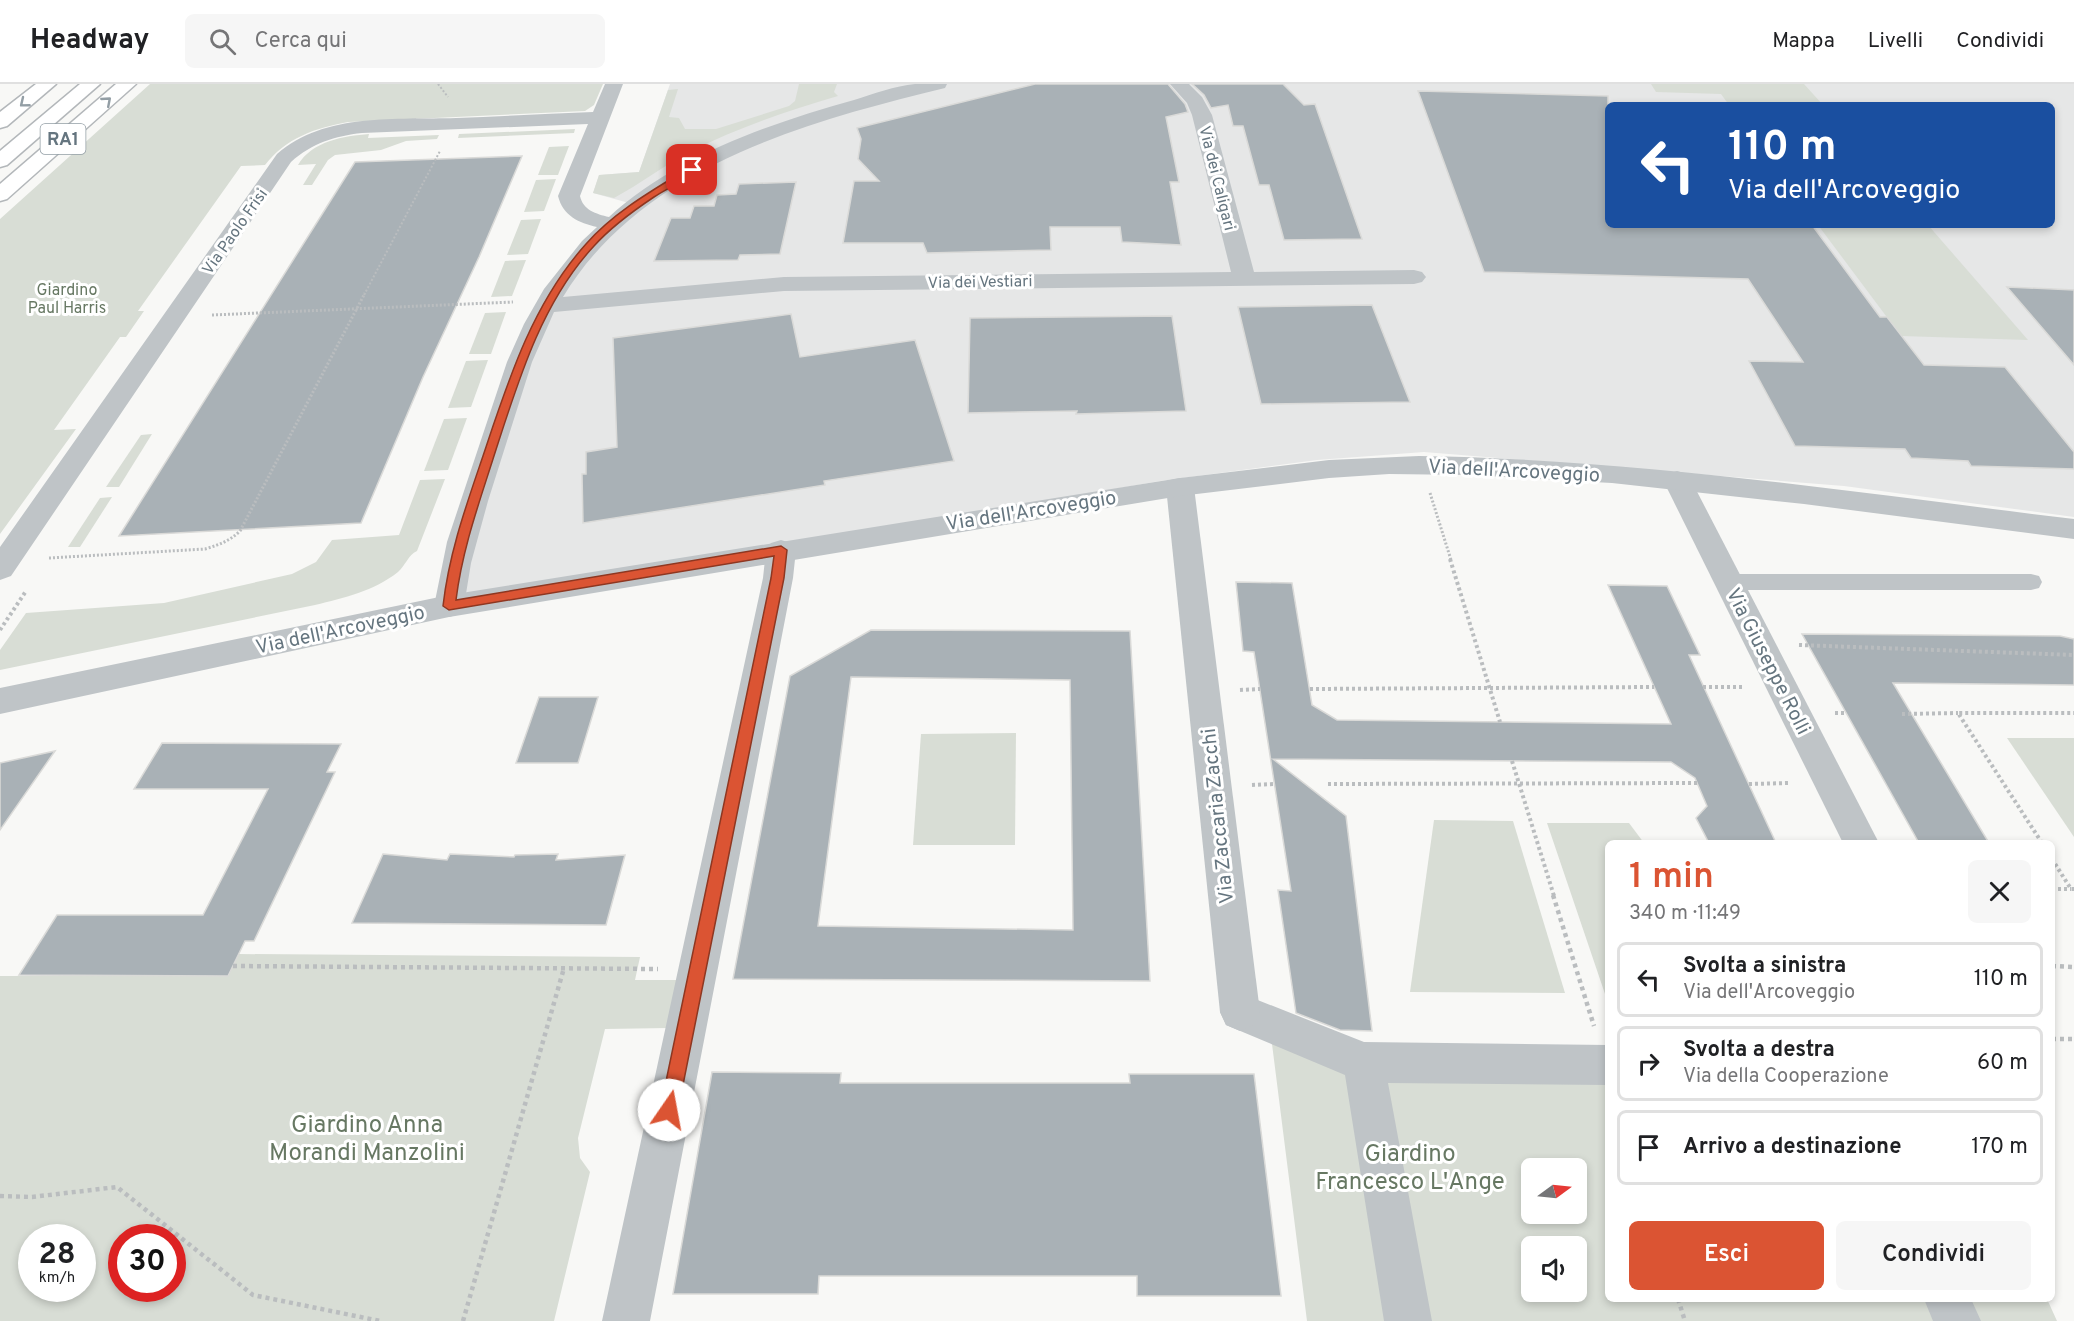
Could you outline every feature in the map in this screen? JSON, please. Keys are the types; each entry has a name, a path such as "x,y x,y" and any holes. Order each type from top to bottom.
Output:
{"highway":[{"path":"0,122 47,84"},
{"path":"0,161 91,84"},
{"name":"RA1","path":"0,195 127,84"}],"street":[{"path":"612,224 585,217 570,202 572,188 614,84"},
{"path":"449,606 461,538 512,384 546,306 572,267 591,244 612,224 670,183 750,141 820,115 938,84"},
{"name":"Via dei Caligari","path":"1179,84 1195,101 1202,115 1244,278"},
{"name":"Via Paolo Frisi","path":"0,569 284,158 292,150 316,137 354,128 599,118"},
{"name":"Via dei Vestiari","path":"546,306 776,285 1414,277"},
{"name":"Via dell'Arcoveggio","path":"0,701 449,606 781,550 1180,487 1372,466 1421,465 1546,470 1677,480 2074,529"},
{"name":"Via Giuseppe Rolli","path":"1677,480 1859,840"},
{"name":"Via Zaccaria Zacchi","path":"1180,487 1240,1012 1364,1062"},
{"path":"626,1321 778,578 781,550"},
{"path":"1408,1321 1364,1062 1605,1065"},
{"path":"1948,1302 1956,1321"}],"lane":[{"path":"1729,582 2031,582"}],"path":[{"path":"48,559 54,556 205,549 232,539 240,531 444,143"},
{"path":"202,316 517,302"},
{"path":"1428,488 1500,722"},
{"path":"0,630 30,586"},
{"path":"1808,645 2074,655"},
{"path":"1310,689 1654,687"},
{"path":"1958,712 2040,840"},
{"path":"1902,714 2074,713"},
{"path":"1512,761 1605,1059"},
{"path":"1328,784 1697,783"},
{"path":"2055,863 2073,889"},
{"path":"2055,889 2073,889"},
{"path":"233,966 698,969"},
{"path":"2055,966 2074,967"},
{"path":"463,1321 564,968"},
{"path":"2055,1039 2074,1039"},
{"path":"0,1196 32,1197 117,1187 253,1295 380,1321"},
{"path":"1679,1302 1685,1321"}],"shaded area":[{"path":"670,84 2074,84 2074,517 1844,486 1424,452 1317,460 1160,481 449,606 546,306 636,205 593,193 599,175 639,172"}],"green space":[{"name":"Giardino Paul Harris","path":"150,84 603,84 594,105 585,111 348,122 324,127 292,141 265,165 241,166 138,311 144,311 126,337 120,337 54,430 76,429 0,534 0,219"},
{"path":"799,84 837,84 834,92 838,96 762,121 708,143 680,157 614,198 593,193 599,175 639,172 668,90 678,89 669,117 679,118 685,129 716,129 789,106 795,101"},
{"path":"1651,84 1804,84 1820,102 1727,102 1721,94 1656,92"},
{"path":"575,129 574,133 458,138 459,134"},
{"path":"369,134 368,138 439,135 437,139 406,141 381,150 335,155 328,160 312,185 303,185 316,164 298,165 311,150 339,138"},
{"path":"569,146 558,175 538,175 549,147"},
{"path":"556,179 544,211 524,212 536,180"},
{"path":"541,219 528,254 507,255 521,220"},
{"path":"1820,228 1931,228 2028,340 1901,336"},
{"path":"526,260 512,296 491,297 505,261"},
{"path":"506,312 491,354 469,354 485,313"},
{"path":"488,360 471,407 448,408 466,361"},
{"path":"467,418 448,470 424,471 444,419"},
{"path":"152,434 119,487 106,487 141,435"},
{"path":"445,479 417,551 398,572 369,589 315,605 0,670 0,650 26,613 164,603 292,574 316,562 332,540 399,535 420,480"},
{"path":"112,497 80,547 68,547 100,498"},
{"path":"1016,733 1015,845 913,845 921,734"},
{"path":"2007,738 2074,738 2074,837"},
{"path":"1434,820 1513,821 1565,993 1410,992"},
{"path":"1547,823 1629,823 1642,840 1605,840 1605,994"},
{"name":"Giardino Anna Morandi Manzolini","path":"239,954 640,957 635,980 678,980 668,1028 605,1029 578,1138 580,1158 590,1172 554,1321 0,1321 0,976 228,976"},
{"name":"Giardino Francesco L'Ange","path":"1272,1044 1605,1047 1605,1302 2048,1302 2057,1321 1307,1321"}],"building":[{"path":"1035,84 1168,84 1185,104 1188,112 1166,117 1179,182 1170,182 1181,245 1122,242 1120,227 1050,227 1051,250 927,253 923,243 843,243 854,181 879,181 858,159 861,139 857,128"},
{"path":"1192,84 1283,84 1304,105 1315,104 1362,239 1284,240 1269,185 1259,185 1243,126 1233,126 1228,105 1211,108 1204,95"},
{"path":"1418,91 1608,96 1608,102 1605,102 1605,228 1814,228 1880,317 1887,317 1924,365 2005,367 2074,452 2074,469 1971,466 1968,461 1911,458 1905,449 1795,446 1749,361 1803,362 1748,279 1484,272"},
{"path":"522,156 479,257 423,377 361,523 119,536 355,162"},
{"path":"796,182 780,254 740,255 738,260 654,261 671,218 690,218 694,206 714,206 717,195 736,194 739,184"},
{"path":"2007,287 2074,290 2074,365"},
{"path":"1372,305 1410,402 1261,404 1238,307"},
{"path":"791,314 800,357 915,340 954,461 824,481 825,485 583,523 582,474 586,474 586,452 617,447 613,338"},
{"path":"1172,316 1186,411 1076,414 1077,411 968,413 970,318"},
{"path":"1236,582 1292,583 1312,705 1337,720 1671,724 1608,585 1667,586 1700,655 1689,655 1775,840 1707,840 1696,818 1707,806 1695,778 1671,762 1273,759 1346,816 1372,1031 1340,1030 1296,1013 1278,890 1291,891 1254,652 1243,651"},
{"path":"871,630 1130,631 1150,981 733,979 790,676","holes":["851,677 1070,680 1073,930 818,926"]},
{"path":"1802,634 2060,636 2074,639 2074,685 1893,683 1987,840 1917,840"},
{"path":"539,697 598,697 578,763 516,763"},
{"path":"162,743 341,744 327,772 335,772 254,941 245,941 228,976 19,975 57,915 203,915 268,789 134,789"},
{"path":"55,751 0,830 0,763"},
{"path":"383,854 447,860 450,854 514,857 515,855 558,854 556,860 625,855 606,925 352,923"},
{"path":"712,1072 841,1073 840,1083 1130,1083 1129,1074 1254,1074 1281,1296 1137,1296 1137,1276 819,1276 818,1294 673,1294"}],"route":[{"path":"669,1110 778,578 781,550 449,606 461,538 512,384 532,334 555,289 591,244 612,224 650,196 692,170"}]}
